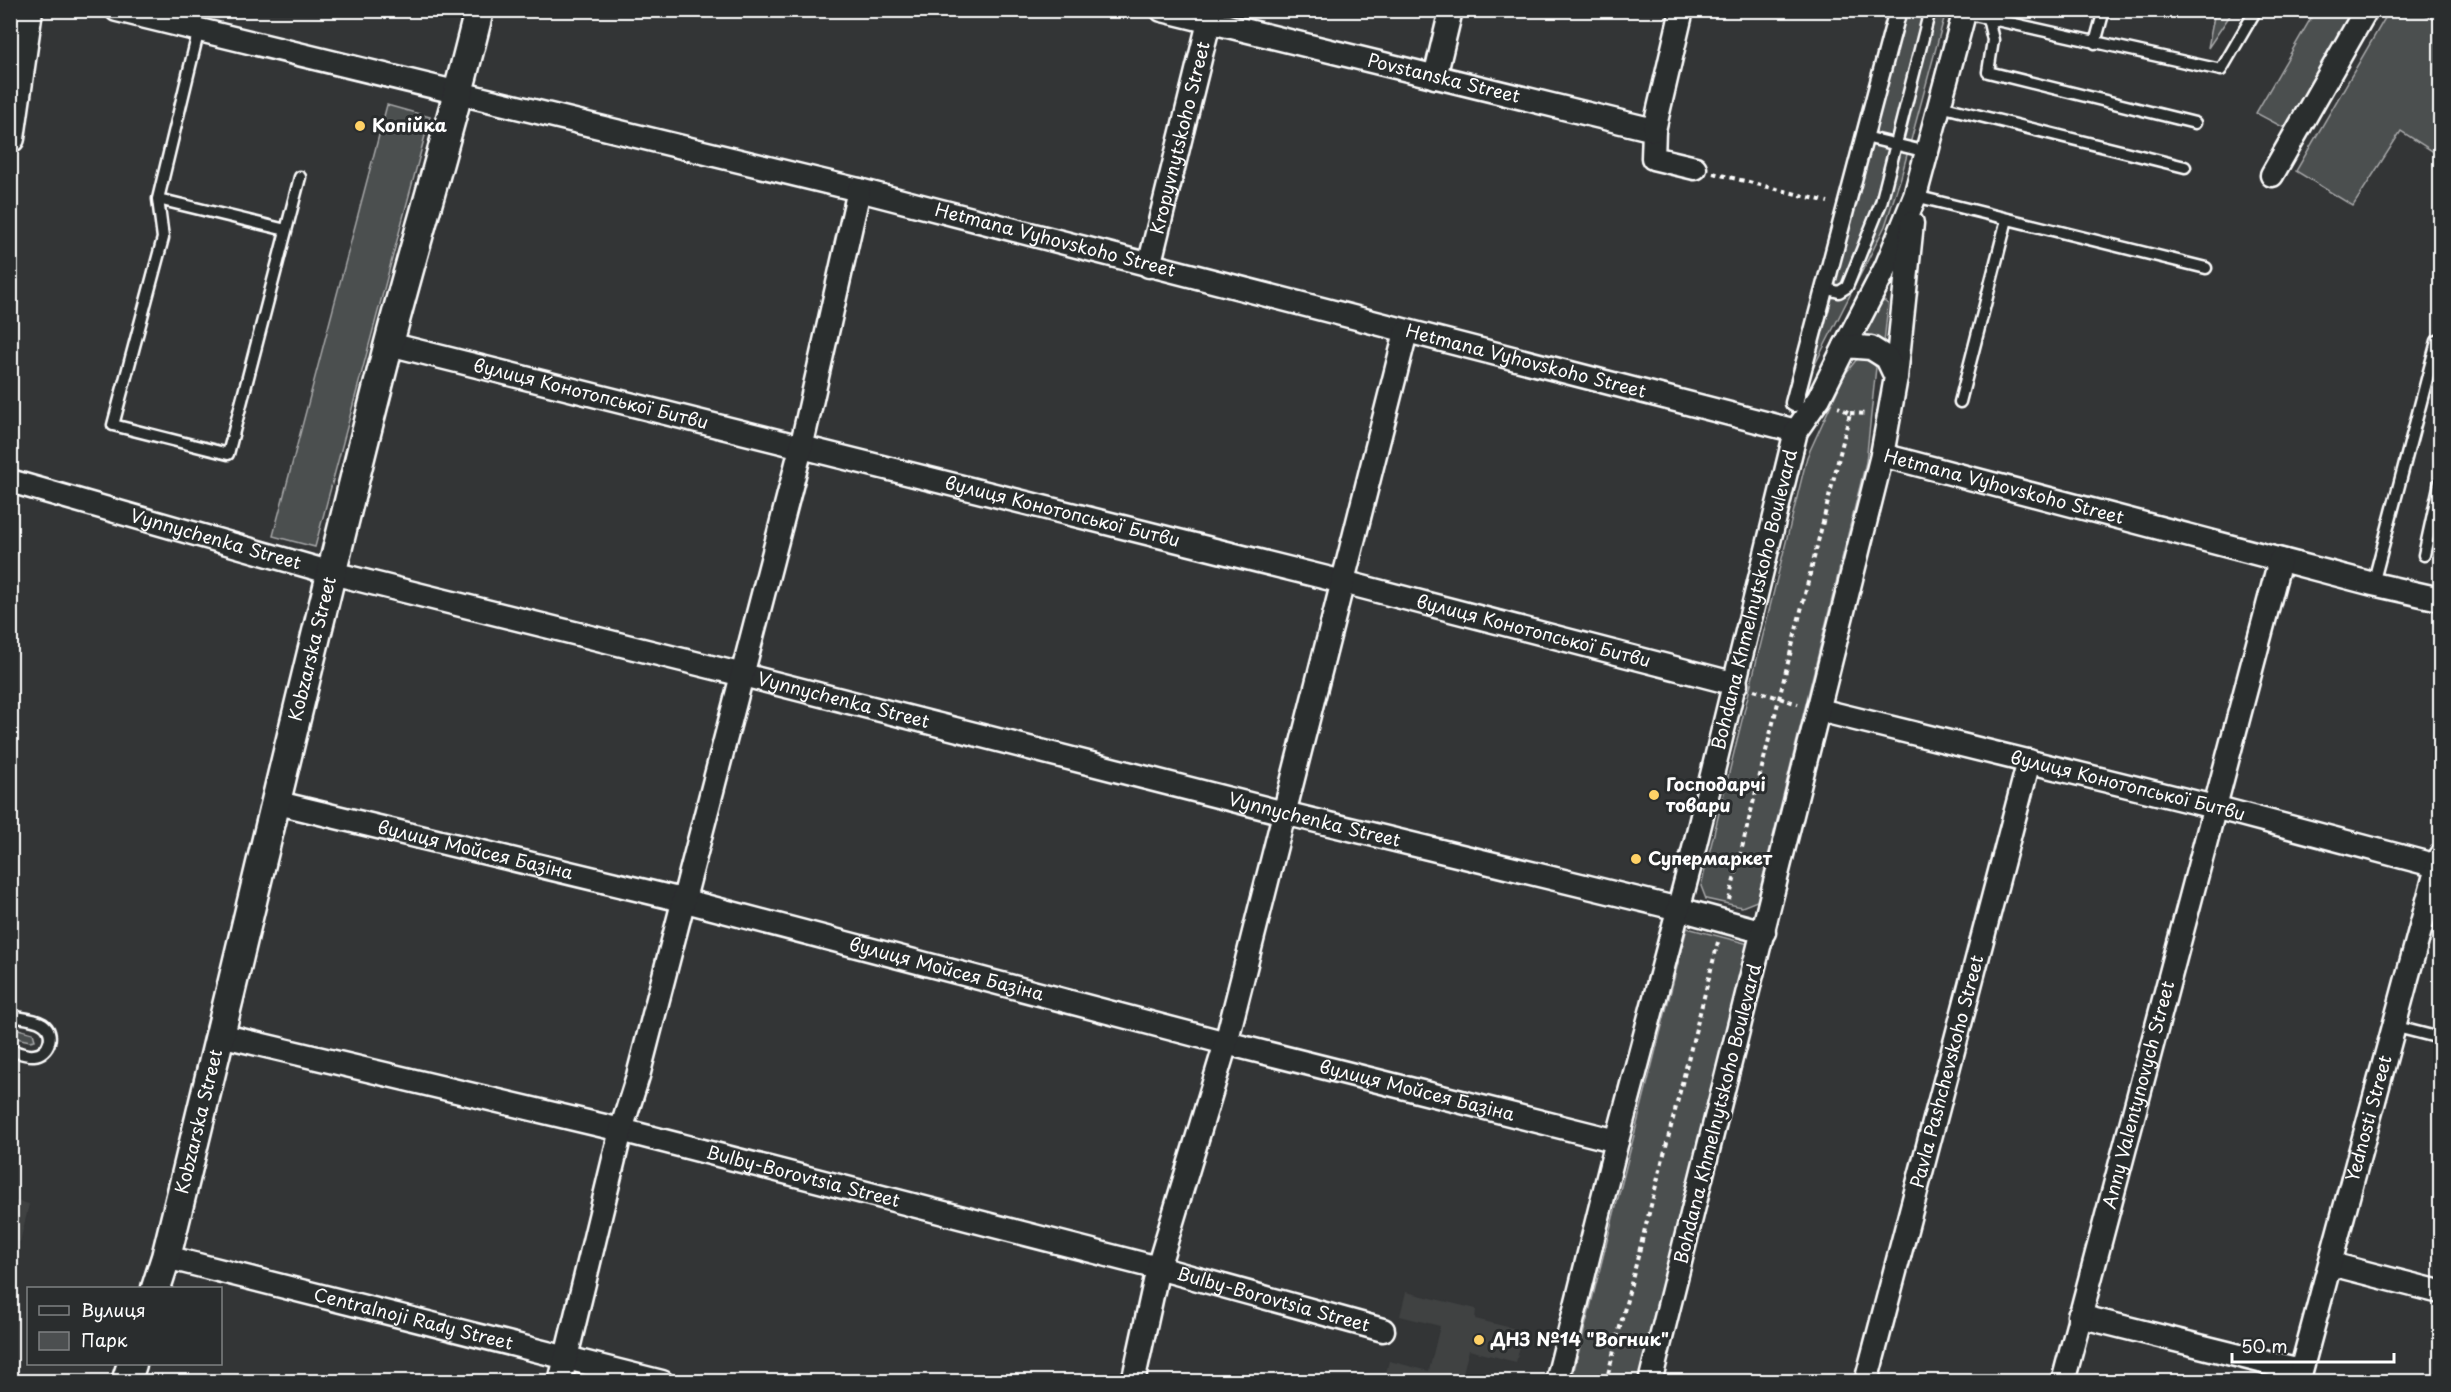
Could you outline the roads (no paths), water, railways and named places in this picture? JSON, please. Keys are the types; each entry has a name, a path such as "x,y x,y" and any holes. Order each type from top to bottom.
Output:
{"street":[{"path":"10,138 28,10"},
{"name":"Hetmana Vyhovskoho Street","path":"117,10 859,190 1796,431"},
{"name":"Kobzarska Street","path":"156,1287 166,1257 274,802 389,344 459,94 479,10"},
{"name":"Povstanska Street","path":"1162,10 1210,16 1436,77 1654,130"},
{"path":"1436,77 1450,10"},
{"path":"1682,10 1654,130 1653,158 1695,168"},
{"path":"1794,403 1898,10"},
{"path":"2272,175 2366,10"},
{"path":"1796,431 1819,398 1886,267 1915,196 1965,12"},
{"name":"Kropyvnytskoho Street","path":"1149,266 1210,16"},
{"path":"560,1382 621,1130 638,1076 801,448 859,190"},
{"name":"Hetmana Vyhovskoho Street","path":"1915,196 1896,377 1882,455 2280,560 2440,599"},
{"path":"1133,1382 1158,1268 1226,1043 1406,332"},
{"name":"вулиця Конотопської Битви","path":"389,344 1343,582 1736,684"},
{"path":"1845,346 1871,348 1887,358 1896,377"},
{"name":"Bohdana Khmelnytskoho Boulevard","path":"1557,1382 1736,684 1796,431"},
{"name":"Bohdana Khmelnytskoho Boulevard","path":"1650,1382 1882,455"},
{"name":"Vynnychenka Street","path":"10,481 332,573 1284,813 1679,909"},
{"name":"Anny Valentynovych Street","path":"2063,1382 2280,560"},
{"name":"вулиця Конотопської Битви","path":"1819,710 2439,861"},
{"name":"Pavla Pashchevskoho Street","path":"1866,1382 2029,761"},
{"name":"вулиця Мойсея Базіна","path":"274,802 682,900 1226,1043 1617,1141"},
{"name":"Yednosti Street","path":"2299,1376 2439,861"},
{"path":"1679,909 1764,933"},
{"name":"Bulby-Borovtsia Street","path":"220,1035 621,1130 1158,1268 1383,1330"},
{"name":"Centralnoji Rady Street","path":"166,1257 662,1382"},
{"path":"2331,1264 2440,1292"},
{"path":"2079,1316 2299,1376"},
{"path":"126,1382 132,1365"}],"lane":[{"path":"1824,288 1839,292 1847,287 1881,203 1930,10"},
{"path":"2095,43 2104,10"},
{"path":"1965,12 2221,70 2256,10"},
{"path":"1988,18 1993,40 1988,72 2195,123"},
{"path":"199,29 158,199 163,238 113,425 228,454 300,177"},
{"path":"1940,106 2185,168"},
{"path":"1865,137 1927,152"},
{"path":"1915,196 2206,268"},
{"path":"158,199 286,230"},
{"path":"1960,402 2007,219"},
{"path":"2373,584 2437,341 2440,340"},
{"path":"2424,555 2440,482"},
{"path":"10,1016 42,1024 48,1029 50,1036 49,1044 42,1052 33,1055 10,1050"},
{"path":"2393,1026 2440,1038"}],"place":[{"name":"Копійка","path":"360,126"},
{"name":"Господарчі товари","path":"1654,795"},
{"name":"Супермаркет","path":"1636,859"},
{"name":"ДНЗ №14 \"Вогник\"","path":"1479,1340"}]}
